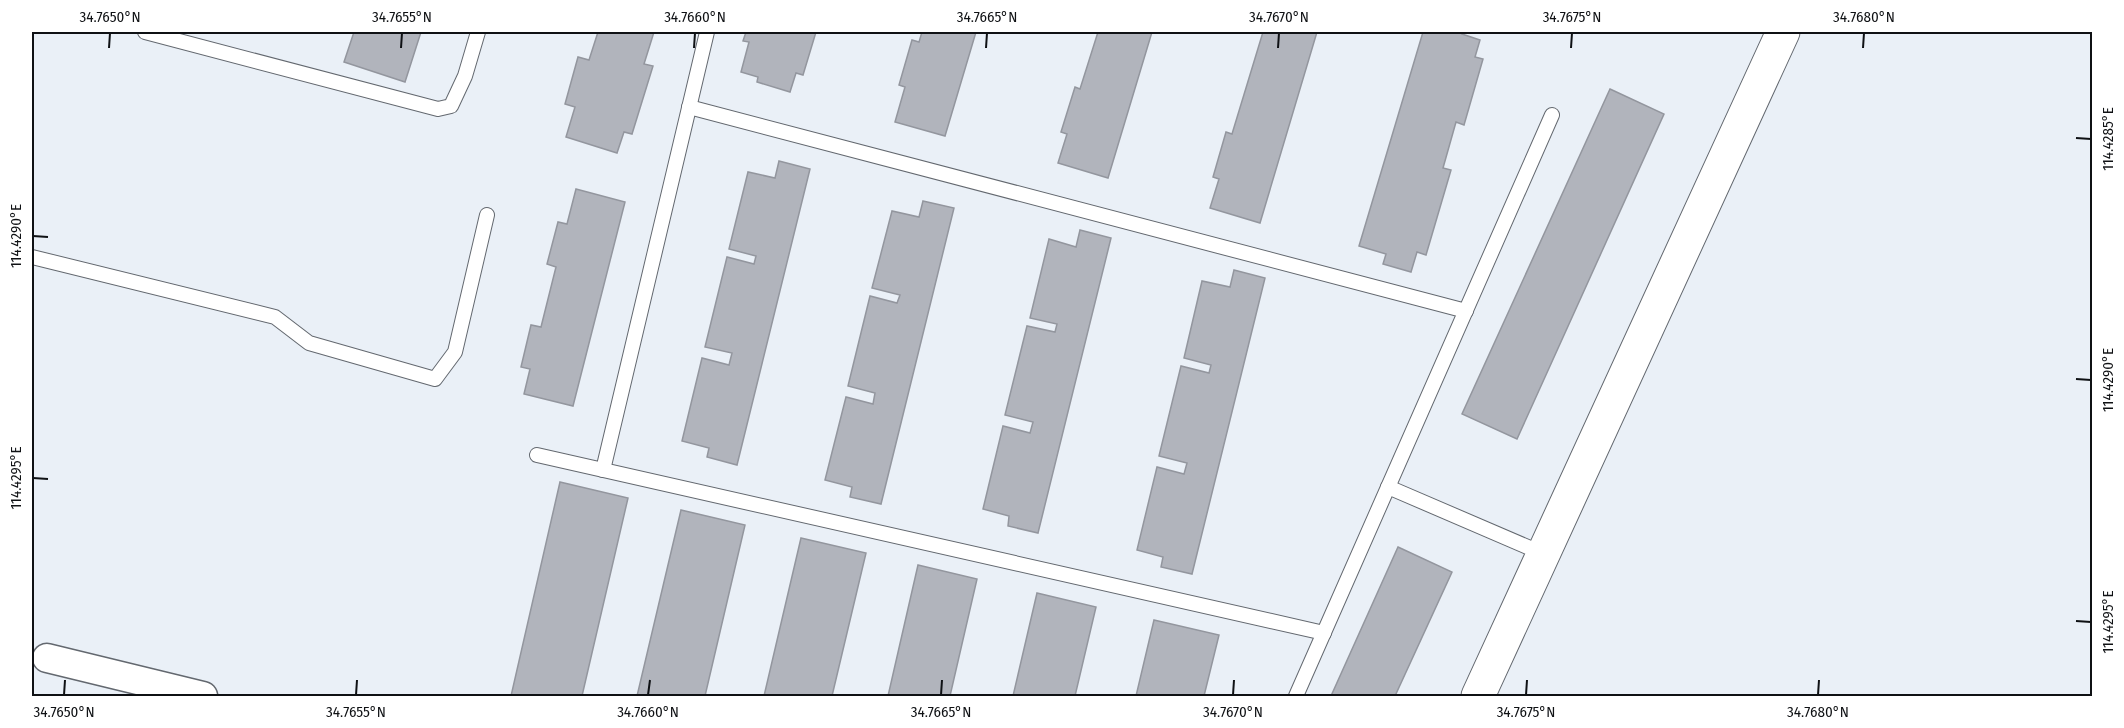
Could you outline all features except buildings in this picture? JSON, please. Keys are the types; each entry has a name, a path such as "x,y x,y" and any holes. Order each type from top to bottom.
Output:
{"street":[{"path":"1478,696 1783,32"},
{"path":"47,658 203,696"}],"lane":[{"path":"145,32 438,109 451,106 465,76 478,32"},
{"path":"603,470 707,32"},
{"path":"689,107 1466,310"},
{"path":"1296,696 1552,115"},
{"path":"32,257 275,318 309,343 435,379 455,352 487,215"},
{"path":"537,455 1324,633"},
{"path":"1388,488 1544,554"}]}
